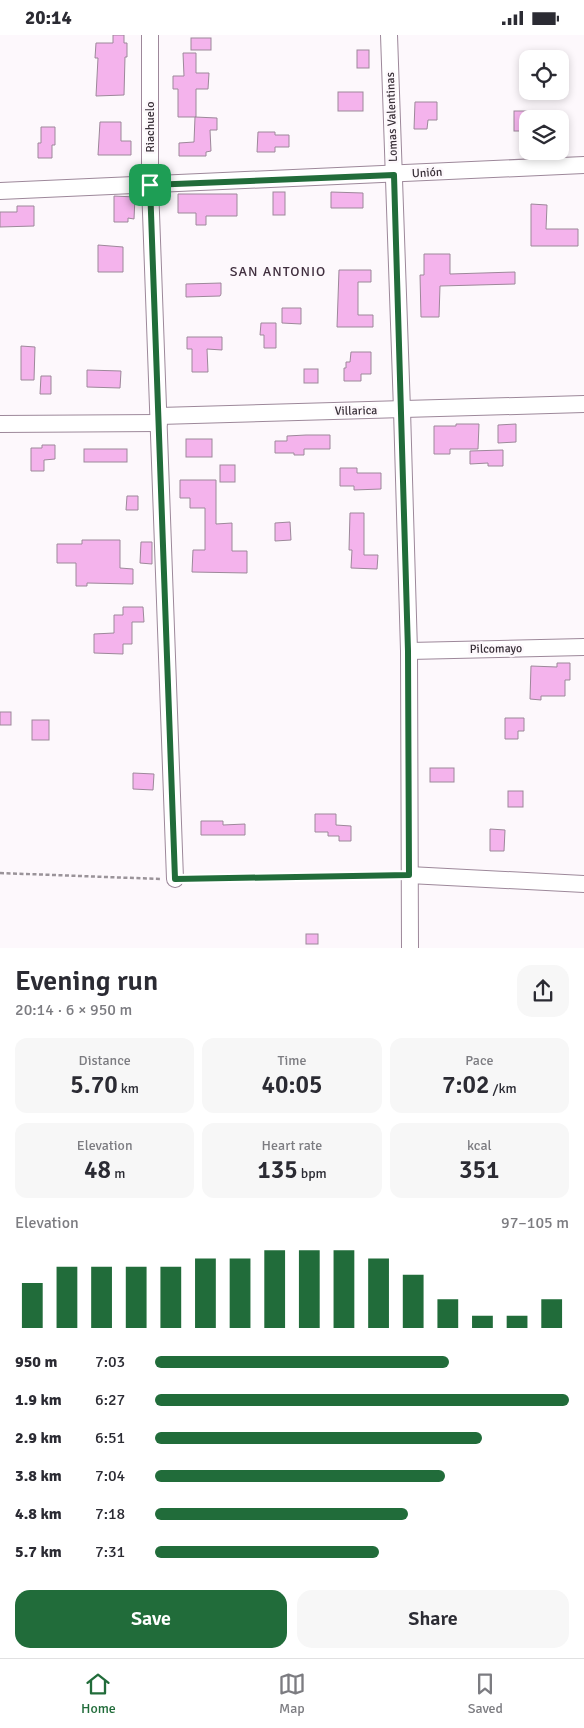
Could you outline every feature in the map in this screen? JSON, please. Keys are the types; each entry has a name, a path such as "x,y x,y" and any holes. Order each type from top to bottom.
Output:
{"street":[{"name":"Riachuelo","path":"150,35 150,185 175,879"},
{"name":"Lomas Valentinas","path":"389,35 408,651 410,948"},
{"name":"Unión","path":"0,191 394,175 584,165"},
{"name":"Villarica","path":"0,424 584,404"},
{"name":"Pilcomayo","path":"408,651 584,647"},
{"path":"409,875 584,884"}],"path":[{"path":"0,873 175,879 409,875"}],"building":[{"path":"113,35 124,35 124,43 127,43 124,95 96,96 98,58 95,58 96,43 113,43"},
{"path":"191,38 211,38 211,50 191,50"},
{"path":"357,50 369,50 369,68 357,68"},
{"path":"183,53 196,53 196,73 209,73 208,89 196,89 196,117 178,117 178,89 173,89 173,76 184,76"},
{"path":"338,92 363,92 363,111 338,111"},
{"path":"415,102 437,102 437,120 428,120 427,129 414,129"},
{"path":"514,111 519,111 519,131 514,131"},
{"path":"195,117 217,118 217,130 210,130 211,151 206,152 206,156 179,156 179,143 194,142"},
{"path":"100,122 121,122 121,141 131,141 131,155 98,155"},
{"path":"41,127 55,127 55,145 52,145 52,158 38,158 38,143 41,143"},
{"path":"258,132 275,132 275,135 289,135 289,147 275,147 275,152 257,152"},
{"path":"273,192 285,192 285,215 273,215"},
{"path":"331,192 363,193 363,208 331,208"},
{"path":"178,194 237,194 237,216 206,216 206,225 196,225 196,213 178,213"},
{"path":"114,196 135,197 134,219 128,218 128,222 114,222"},
{"path":"531,204 547,205 546,229 578,229 578,246 531,246"},
{"path":"17,206 34,206 34,226 0,227 0,212 17,212"},
{"path":"98,245 123,247 123,272 98,272"},
{"path":"424,254 450,254 450,274 515,272 515,284 440,286 439,317 421,317 420,275 424,275"},
{"path":"339,270 371,270 371,282 358,282 358,315 373,315 373,327 337,327"},
{"path":"221,283 220,296 186,297 186,284"},
{"path":"282,308 301,308 301,324 282,323"},
{"path":"261,323 276,323 276,348 264,348 264,335 260,335"},
{"path":"187,337 222,337 222,350 207,349 208,372 192,372 192,349 187,349"},
{"path":"21,346 35,347 34,380 21,380"},
{"path":"351,352 371,352 371,374 361,374 361,381 344,381 344,368 346,368 346,362 350,362"},
{"path":"304,369 318,369 318,383 304,383"},
{"path":"87,370 121,371 120,388 87,387"},
{"path":"41,376 51,376 51,394 40,394"},
{"path":"456,424 479,424 478,449 450,449 450,454 434,454 434,426 456,426"},
{"path":"516,424 516,442 498,443 498,425"},
{"path":"330,435 330,449 304,449 304,455 275,453 275,441 287,441 287,436"},
{"path":"186,439 212,439 212,457 186,457"},
{"path":"42,445 55,445 55,459 44,460 44,471 31,471 31,448 42,448"},
{"path":"84,449 127,449 127,462 84,462"},
{"path":"503,450 503,466 488,466 488,463 470,464 470,451"},
{"path":"220,465 235,465 235,482 220,482"},
{"path":"340,468 357,468 357,473 381,473 381,489 354,490 354,486 340,486"},
{"path":"180,480 216,480 216,524 232,523 232,551 247,551 247,573 192,572 193,550 205,550 205,508 190,508 190,498 180,498"},
{"path":"127,496 138,496 138,510 126,510"},
{"path":"350,513 364,513 364,555 378,555 377,569 351,568 352,550 349,550"},
{"path":"290,522 291,540 275,541 275,523"},
{"path":"82,540 120,540 120,568 133,569 133,584 87,583 87,586 76,586 76,563 57,563 57,544 82,544"},
{"path":"141,542 152,542 152,564 140,563"},
{"path":"123,607 143,607 144,622 132,622 132,644 123,644 123,654 94,653 94,634 114,633 114,615 123,615"},
{"path":"557,663 570,663 570,680 565,680 565,696 541,696 541,700 530,699 531,666 557,667"},
{"path":"0,712 11,712 11,725 0,725"},
{"path":"505,718 524,718 524,731 518,731 518,739 505,739"},
{"path":"32,720 49,720 49,740 32,740"},
{"path":"430,768 454,768 454,782 430,782"},
{"path":"133,773 154,774 153,790 133,789"},
{"path":"508,791 523,791 523,807 508,807"},
{"path":"315,814 336,814 336,825 351,826 351,841 339,841 339,836 328,836 328,832 315,832"},
{"path":"201,821 223,821 223,825 245,824 245,835 201,835"},
{"path":"490,829 505,830 504,851 490,851"},
{"path":"306,934 318,934 318,944 306,944"}],"district":[{"name":"SAN ANTONIO","path":"278,271"}],"route":[{"path":"394,175 408,651 409,875 175,879 150,185 394,175"}]}
